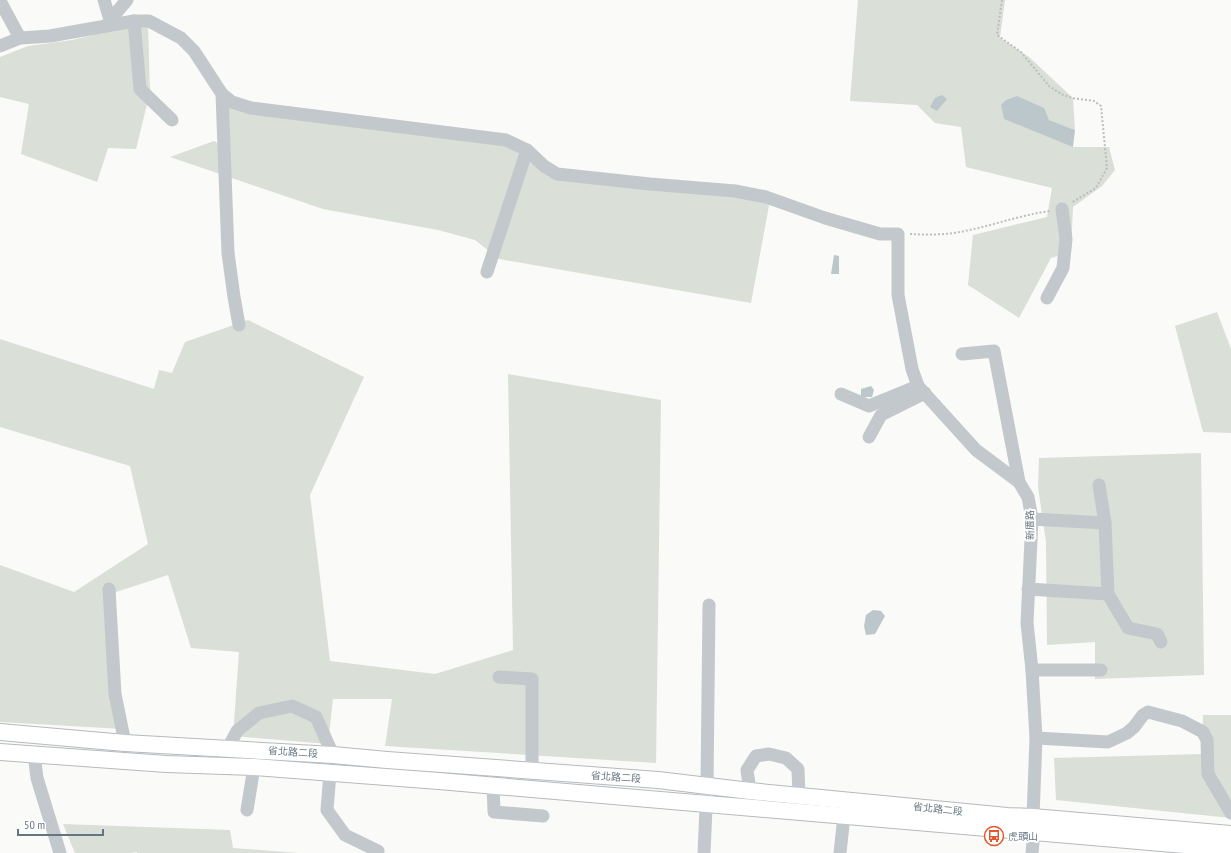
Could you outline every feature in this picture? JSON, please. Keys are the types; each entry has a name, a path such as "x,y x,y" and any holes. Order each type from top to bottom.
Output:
{"main road":[{"name":"省北路二段","path":"0,732 125,743 333,755 658,780 750,791 1008,816 1033,824 1231,850"},
{"name":"省北路二段","path":"0,752 166,764 254,767 493,785 844,816 1231,834"}],"street":[{"path":"104,0 109,22"},
{"path":"109,22 127,0"},
{"path":"0,1 20,38"},
{"path":"134,21 140,89 172,120"},
{"path":"0,46 20,38 50,36 109,22 149,21 181,38 194,50 222,94 232,102 251,108 506,140 527,150 544,166 557,174 735,191 766,197 825,218 880,234 898,234"},
{"path":"222,94 228,253 239,325"},
{"path":"486,272 527,150"},
{"path":"1047,298 1062,268 1066,239 1062,209"},
{"name":"新厝路","path":"898,234 898,295 912,369 922,389 976,450 1019,482 1028,497 1032,519 1027,623 1032,670 1036,738 1032,853"},
{"path":"962,354 994,351 1019,482"},
{"path":"841,394 869,406 922,389"},
{"path":"869,437 882,415 922,389"},
{"path":"1098,485 1105,523 1108,594 1128,628 1158,634 1161,642"},
{"path":"1032,519 1105,523"},
{"path":"1028,589 1108,594"},
{"path":"108,590 115,694 125,743"},
{"path":"704,853 707,805 709,605"},
{"path":"1032,670 1101,670"},
{"path":"500,677 532,679 532,771"},
{"path":"228,748 237,731 259,713 292,706 316,717 333,755"},
{"path":"1036,738 1108,742 1127,734 1143,715 1148,712 1182,721 1203,732 1207,740 1208,774 1231,813"},
{"path":"34,754 37,778 60,853"},
{"path":"750,791 747,770 756,756 769,754 786,758 798,769 799,795"},
{"path":"247,810 254,767"},
{"path":"330,773 327,810 345,835 378,851"},
{"path":"493,785 494,812 543,816"},
{"path":"840,853 844,816"}],"path":[{"path":"898,234 926,235 965,231 1029,214 1062,209 1096,188 1107,168 1101,106 1094,101 1072,98 1061,94 1049,86 1020,52 997,36 1002,0"}],"shaded area":[{"path":"858,0 1005,0 1000,38 1029,57 1073,98 1075,130 1049,120 1017,96 1073,147 1109,147 1115,170 1102,186 1073,207 1071,252 1051,258 1019,318 968,285 973,235 1047,217 1052,188 966,167 961,127 935,123 917,105 850,101"},
{"path":"148,25 150,92 136,149 108,148 97,182 21,154 29,104 0,97 0,57 28,46 72,40 113,30"},
{"path":"227,90 238,104 514,144 551,171 770,200 751,303 499,259 475,240 438,230 323,209 170,157 214,141 227,149"},
{"path":"942,95 947,99 937,111 930,107 935,98"},
{"path":"1017,96 1044,108 1049,120 1075,130 1073,147 1004,119 1001,105 1006,100"},
{"path":"834,255 839,256 839,274 831,274"},
{"path":"1217,312 1231,349 1231,433 1203,432 1175,326"},
{"path":"248,320 364,377 310,495 330,661 435,674 513,650 508,374 661,400 656,763 385,746 392,699 333,699 328,744 233,736 239,652 191,648 168,575 107,595 123,729 0,722 0,565 74,592 148,544 130,466 0,427 0,339 154,389 159,370 172,373 185,342"},
{"path":"871,386 874,390 872,397 861,397 861,389"},
{"path":"1201,453 1204,675 1095,679 1095,642 1047,645 1046,542 1038,487 1039,458"},
{"path":"873,610 881,611 885,616 875,634 866,635 864,626 866,615"},
{"path":"1203,715 1231,715 1231,818 1056,800 1054,758 1202,754"},
{"path":"63,824 230,830 233,848 299,853 75,853"}],"place":[{"name":"虎頭山","path":"994,836"}]}
